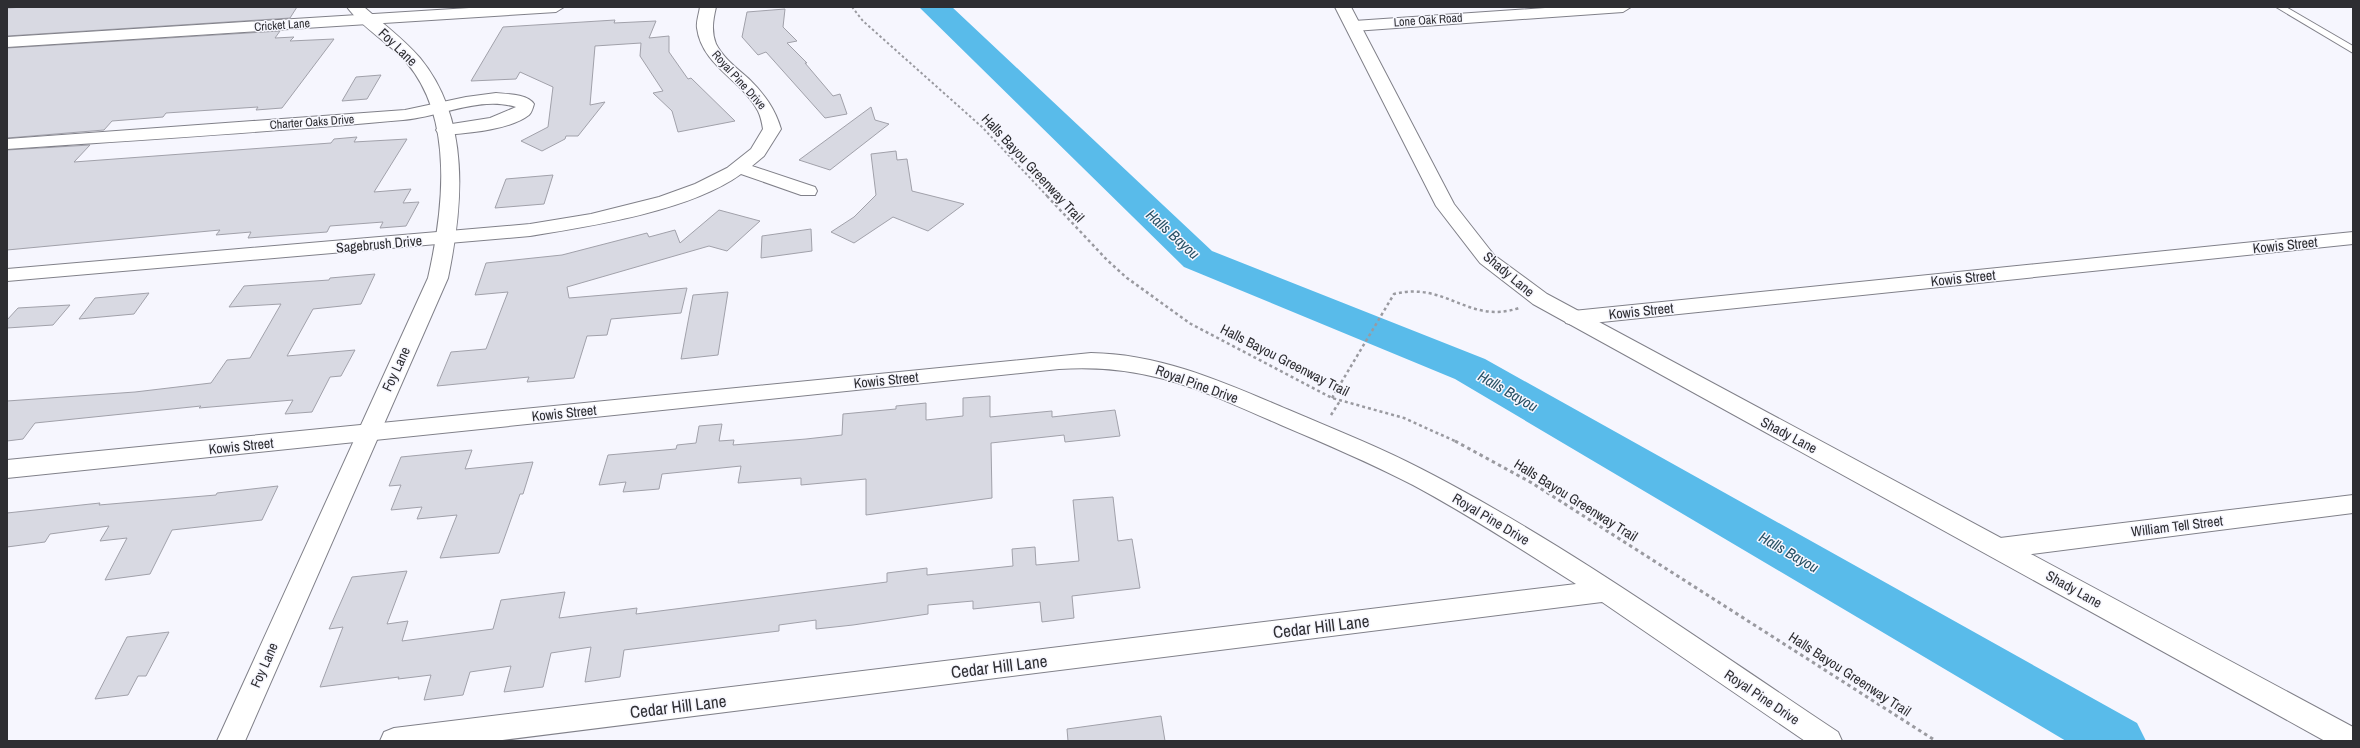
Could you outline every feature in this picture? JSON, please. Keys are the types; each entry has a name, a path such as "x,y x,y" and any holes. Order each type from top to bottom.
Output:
{"street":[{"name":"Cricket Lane","path":"7,42 362,13 556,7"},
{"name":"Royal Pine Drive","path":"708,7 703,29 708,45 761,103 771,119 772,129 768,140 761,151 741,168"},
{"name":"Lone Oak Road","path":"1348,16 1623,7"},
{"name":"Foy Lane","path":"231,741 367,433 438,278 447,238 450,170 446,130 441,108 420,69 400,47 362,13"},
{"name":"Shady Lane","path":"1348,16 1445,206 1487,259 1540,299 2000,548 2352,741"},
{"name":"Charter Oaks Drive","path":"7,144 405,115 464,102 492,99 514,99 526,104 523,111 507,120 487,126 446,130"},
{"path":"741,168 808,191"},
{"name":"Sagebrush Drive","path":"7,275 530,230 616,214 688,193 741,168"},
{"name":"Kowis Street","path":"1573,318 2353,238"},
{"name":"Kowis Street","path":"7,469 996,368 1089,362 1121,362"},
{"name":"Royal Pine Drive","path":"1121,362 1157,368 1194,380 1376,457 1440,489 1509,528 1828,741"},
{"name":"William Tell Street","path":"2000,548 2353,504"},
{"name":"Cedar Hill Lane","path":"394,741 1604,591"}],"lane":[{"path":"2280,7 2353,50"}],"path":[{"name":"Halls Bayou Greenway Trail","path":"852,7 863,21 982,127 1085,238 1126,278 1191,324 1332,398 1404,418 1467,447 1532,483 1936,741"},
{"path":"1332,398 1394,294 1407,290 1430,292 1472,311 1493,313 1512,311 1540,299"}],"building":[{"path":"297,7 290,18 7,36 7,8"},
{"path":"785,9 783,27 797,41 787,43 807,63 805,63 833,96 840,94 847,114 825,118 766,52 758,55 742,37 747,12"},
{"path":"615,20 614,23 656,21 649,38 669,36 669,52 688,79 691,78 735,121 678,132 672,111 653,93 663,91 640,56 641,43 595,46 590,105 605,102 578,136 566,136 565,139 542,151 521,141 548,127 553,87 520,72 516,79 471,81 503,27"},
{"path":"280,31 275,38 294,37 290,41 334,39 282,108 256,110 258,107 166,113 163,117 112,121 104,130 7,138 7,48"},
{"path":"381,75 367,99 342,101 356,77"},
{"path":"871,107 875,120 889,124 830,170 799,160"},
{"path":"357,137 354,142 407,139 374,192 411,189 403,203 419,202 406,226 380,228 383,222 330,226 327,232 248,238 251,232 216,235 220,230 7,250 7,150 90,145 74,162 331,143 334,139"},
{"path":"896,151 897,160 907,159 912,191 964,204 928,231 893,217 854,243 831,232 854,217 876,195 871,154"},
{"path":"553,175 544,204 495,208 506,179"},
{"path":"719,210 760,221 727,251 709,246 567,287 569,298 687,288 681,313 611,319 607,335 587,336 574,378 527,382 529,377 437,386 451,352 486,349 508,292 475,295 486,263 562,255 647,233 649,237 675,230 680,243"},
{"path":"811,229 812,251 761,258 762,236"},
{"path":"375,274 361,304 313,309 287,356 355,350 341,376 330,377 312,412 285,414 293,400 199,408 201,406 35,423 23,439 7,441 7,401 135,392 211,383 227,360 250,358 281,304 229,307 244,286 329,280 330,278"},
{"path":"728,292 718,355 681,359 693,295"},
{"path":"149,293 134,314 79,319 95,298"},
{"path":"70,305 53,325 7,328 7,320 18,308"},
{"path":"990,396 990,417 1052,411 1052,417 1115,410 1120,436 1065,442 1064,435 991,443 992,498 866,515 866,479 801,485 801,478 738,483 741,466 662,474 659,489 623,492 626,482 599,485 608,455 676,449 677,445 696,443 699,426 722,424 719,441 734,440 733,445 806,439 842,435 843,414 896,409 896,406 926,403 926,420 963,416 963,398"},
{"path":"472,450 465,469 533,462 523,494 520,494 499,553 440,558 457,515 417,519 422,507 391,510 401,485 389,486 401,457"},
{"path":"278,486 262,520 172,530 150,574 105,580 127,538 100,541 109,526 50,534 45,542 7,547 7,513 100,503 99,505 216,495 217,493"},
{"path":"1113,497 1118,541 1132,539 1140,588 1072,596 1074,618 1042,622 1040,602 973,609 973,601 928,605 928,614 816,629 816,620 779,625 779,631 624,650 620,677 585,682 591,647 551,653 543,687 504,692 511,666 470,672 463,695 424,700 431,675 398,679 399,677 320,687 343,627 329,629 352,577 407,571 387,624 408,621 402,641 493,629 501,600 565,592 559,618 637,608 636,614 887,582 887,573 927,568 927,575 1013,566 1012,549 1035,547 1036,565 1079,561 1073,500"},
{"path":"169,632 146,676 138,676 128,695 95,699 127,637"},
{"path":"1161,716 1165,741 1068,741 1067,729"}],"waterway":[{"name":"Halls Bayou","path":"934,7 1198,259 1470,369 2117,741"}]}
